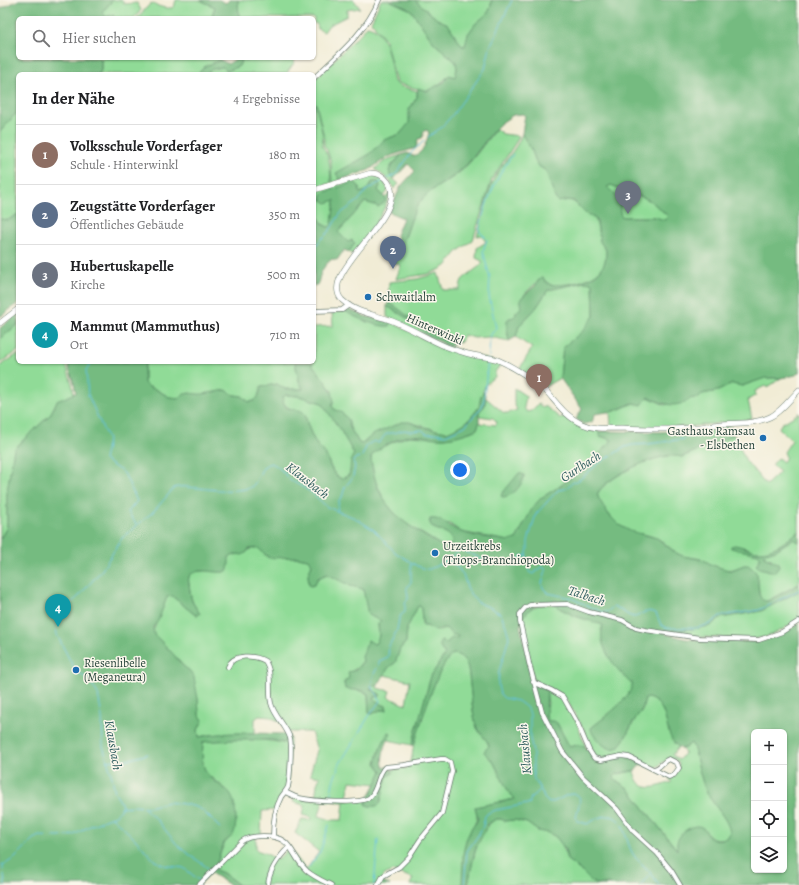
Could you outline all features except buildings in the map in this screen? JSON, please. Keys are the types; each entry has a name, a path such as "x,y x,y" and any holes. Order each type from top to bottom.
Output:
{"street":[{"path":"316,76 360,32 373,14 379,0"},
{"name":"Hinterwinkl","path":"316,189 371,173 384,177 391,188 392,198 387,210 369,238 348,262 338,285 339,296 349,305 364,313 394,322 448,348 464,353 499,360 539,385 563,411 576,421 593,428 684,428 744,423 762,419 774,414 799,390"},
{"path":"316,311 342,310 349,305"},
{"path":"0,324 16,311"},
{"path":"680,885 672,870 657,853 633,831 617,809 588,782 567,758 547,723 533,682 519,617 522,610 530,605 567,604 589,612 622,620 636,628 700,638 759,640 782,632 799,621"},
{"path":"228,666 232,661 245,656 256,657 267,662 271,705 290,738 290,771 288,787 280,799 274,815 273,836"},
{"path":"533,682 563,697 594,758 601,760 621,756 629,757 670,777 679,768 677,763 669,759 664,761 658,768 654,769"},
{"path":"286,792 295,797 308,800 362,800 371,795 382,771 386,767 441,759 445,759 450,762 452,775 442,813 422,836 409,858 399,867 383,876 378,885"},
{"path":"199,885 242,841 254,836 273,836 283,839 306,870 331,885"},
{"path":"268,885 269,874 289,847"}],"green space":[{"path":"19,0 113,0 102,12 105,16 16,16 16,60 101,60 101,70 100,72 16,72 16,113 0,132 0,9"},
{"path":"113,0 122,0 124,4 137,3 141,10 136,16 105,16 102,12"},
{"path":"176,0 200,0 215,7 212,16 139,16 151,3 162,7 174,7"},
{"path":"200,0 219,0 226,3 229,0 238,0 239,16 212,16 215,7"},
{"path":"238,0 354,0 360,8 347,10 347,16 329,25 324,32 318,29 316,16 239,16"},
{"path":"381,0 389,0 411,10 434,43 456,62 457,69 455,77 449,75 434,88 428,90 412,88 396,82 385,39 371,22"},
{"path":"389,0 415,0 437,19 448,24 462,46 465,46 468,34 476,23 487,14 492,0 799,0 799,372 796,375 781,378 765,378 742,386 732,384 718,391 702,394 699,398 690,399 683,403 674,405 665,404 648,397 642,405 633,403 614,411 595,414 592,422 584,424 576,419 582,409 560,378 563,347 582,332 594,316 593,283 585,282 548,290 536,308 519,326 516,337 509,341 507,320 515,316 516,312 521,307 521,298 535,286 541,277 543,277 545,281 551,285 580,282 588,279 594,276 603,266 606,250 600,242 595,218 585,213 574,201 568,200 558,202 555,198 546,171 537,165 532,151 522,134 525,115 522,114 513,115 501,123 466,165 424,197 412,216 403,242 395,256 389,261 398,239 396,235 403,218 389,212 401,186 415,171 408,164 394,179 390,176 389,170 401,155 407,153 413,156 420,153 429,133 427,130 424,131 422,138 418,139 416,148 386,158 369,170 340,180 336,173 370,154 384,140 400,134 409,123 409,110 417,97 418,88 427,91 444,82 449,75 455,77 457,69 456,62 434,43 411,10","holes":["611,185 645,198 668,216 665,220 655,217 622,217 620,213 620,200 607,187"]},
{"path":"415,0 492,0 487,14 476,23 468,34 465,46 462,46 448,24 437,19"},
{"path":"367,26 374,28 380,33 387,49 394,82 400,86 417,91 417,97 409,110 410,123 400,134 384,140 370,154 337,174 340,180 332,183 331,162 324,146 324,137 316,103 316,78"},
{"path":"101,60 221,60 205,66 200,72 100,72"},
{"path":"221,60 228,64 234,60 241,60 239,66 227,71 223,67 212,69 209,72 200,72 205,66"},
{"path":"241,60 295,60 287,72 209,72 212,69 223,67 227,71 239,66"},
{"path":"316,106 323,136 322,146 327,154 330,164 331,183 316,187"},
{"path":"16,113 16,215 8,220 0,219 0,132"},
{"path":"496,129 503,134 519,136 492,179 473,240 457,252 446,266 439,270 428,274 396,279 401,265 389,261 400,249 420,201 460,172"},
{"path":"522,134 532,151 537,165 546,171 563,201 568,200 574,202 583,211 595,218 602,244 606,250 604,264 598,272 585,280 568,284 547,284 541,277 525,294 522,306 515,316 509,318 507,329 509,341 490,337 474,338 464,335 461,342 449,341 435,336 388,302 389,282 417,279 438,273 443,290 459,290 462,280 482,264 482,261 476,258 477,248 486,242 481,235 477,236 486,200 494,179 516,146"},
{"path":"401,155 391,166 390,176 399,184 394,189 390,181 375,169 386,160"},
{"path":"371,175 380,178 384,182 388,191 384,196 378,190 380,186 374,181 366,191 335,200 332,224 329,227 325,226 316,215 316,191"},
{"path":"373,181 379,182 380,186 378,190 386,199 384,203 378,207 365,202 338,232 348,242 352,240 355,243 349,252 344,250 337,260 332,259 326,264 321,273 318,284 316,285 316,238 318,234 316,232 316,215 325,226 329,227 332,224 335,200 327,203 321,199 323,193 354,182 359,186 360,193 366,191"},
{"path":"611,185 652,202 668,216 665,221 655,217 622,217 619,210 620,201 607,187"},
{"path":"390,193 379,218 352,254 349,252 355,243 348,242 338,232 365,202 375,205 386,199 385,198"},
{"path":"16,215 16,305 0,317 0,219 8,220"},
{"path":"585,282 593,283 594,316 584,330 563,347 560,378 544,387 519,370 532,348 516,337 519,326 536,308 548,290"},
{"path":"388,302 435,336 445,340 461,342 450,346 429,337 410,320 387,306"},
{"path":"387,306 410,320 429,337 387,317"},
{"path":"348,309 364,316 391,322 390,326 367,322 345,311"},
{"path":"345,311 367,322 391,322 422,338 501,364 495,372 495,377 485,386 477,410 464,424 459,427 448,432 443,432 409,422 362,444 359,443 350,428 348,419 332,406 332,390 325,383 312,364 316,364 316,327 333,326 332,313"},
{"path":"16,315 16,326 0,339 0,328"},
{"path":"16,326 16,352 0,363 0,339"},
{"path":"16,355 16,364 66,364 74,394 57,401 50,415 14,449 7,491 7,527 0,539 0,366"},
{"path":"68,364 145,364 144,383 169,397 179,398 187,393 203,394 226,390 234,395 242,396 249,402 254,401 258,397 261,387 277,384 285,389 303,389 299,381 295,364 312,364 327,384 333,396 334,401 332,406 348,419 350,428 359,443 362,444 372,435 402,422 409,422 422,427 447,432 468,421 479,407 481,395 484,392 486,398 484,407 479,412 479,423 477,429 447,438 417,436 405,437 382,447 371,457 378,488 384,500 391,509 409,526 442,546 451,545 453,542 451,537 448,534 432,527 430,524 430,519 438,520 461,532 473,535 509,541 516,539 533,507 541,498 560,486 593,461 612,440 600,436 599,431 659,432 730,426 734,435 682,457 667,456 639,465 609,481 597,494 609,515 619,525 630,531 657,538 676,553 683,556 704,560 712,565 728,570 748,565 754,570 758,578 760,595 764,600 768,601 799,584 799,591 761,611 720,618 710,626 665,631 666,634 686,639 758,642 772,638 789,630 799,623 799,885 612,885 608,883 599,885 592,882 577,867 567,860 565,849 556,837 549,833 538,831 527,823 515,820 505,821 496,819 488,824 475,850 468,885 462,885 463,854 466,840 478,818 475,807 515,799 508,791 494,763 484,752 489,746 479,731 474,718 468,668 464,660 456,654 453,654 447,661 435,683 414,746 412,745 431,676 445,654 440,648 440,641 442,640 446,643 452,638 457,638 458,636 451,634 446,628 436,630 423,626 421,608 418,606 407,628 406,642 400,649 395,663 389,667 378,685 370,688 371,690 380,694 380,696 375,697 374,699 386,706 387,710 380,710 372,714 369,713 368,694 364,691 345,689 344,682 349,678 348,672 356,670 363,661 362,657 368,640 374,644 379,636 378,624 381,621 368,615 363,589 351,586 327,574 318,578 314,585 310,586 308,574 312,564 308,559 298,557 269,558 258,548 249,549 242,555 238,554 229,557 229,566 227,571 201,571 190,574 189,581 191,598 200,614 194,614 172,596 167,597 158,621 153,627 154,634 194,677 199,714 203,720 198,730 199,737 231,733 284,734 287,732 290,738 283,743 272,740 203,742 202,754 204,767 211,778 230,794 235,807 236,821 234,832 232,836 224,843 215,870 223,873 239,885 230,885 211,873 199,885 0,885 0,539 7,527 7,491 14,449 50,415 57,401 76,393","holes":["286,395 299,396 322,403 341,431 354,454 351,460 349,475 342,479 335,474 324,452 317,445 308,426 305,414 302,411 285,406 283,403 283,397","557,601 559,608 575,616 603,625 602,641 608,656 629,682 632,682 631,688 623,701 591,728 596,738 607,747 612,749 616,747 624,740 641,711 645,699 648,698 654,701 662,710 669,734 674,743 681,749 685,748 691,743 693,746 707,793 729,828 730,833 727,838 712,838 703,828 696,826 689,828 681,835 677,842 677,850 628,788 617,781 614,777 617,774 636,770 641,763 626,757 596,760 586,747 579,745 570,747 557,723 554,721 548,721 546,717 547,693 545,688 533,683 520,626 523,617 535,602"]},
{"path":"145,364 295,364 299,381 304,389 285,389 277,384 261,387 258,397 254,401 249,402 242,396 234,395 226,390 201,395 189,393 179,398 169,397 144,383"},
{"path":"765,378 781,378 767,388 765,386 755,391 756,395 748,400 752,419 696,426 665,428 611,428 610,412 648,397 665,405 690,398 699,398 702,394 718,391 732,384 742,386"},
{"path":"514,388 526,396 524,408 527,412 531,411 538,404 544,408 545,406 560,418 566,416 588,428 599,431 600,436 612,440 593,461 560,486 541,498 520,534 515,539 509,541 461,532 450,524 429,521 433,528 445,532 452,539 453,542 451,545 442,546 399,518 385,502 375,480 371,461 372,454 382,447 408,436 445,438 477,429 479,423 496,425 497,422 493,418 479,416 479,412 484,407 486,398 504,413 517,410 514,403"},
{"path":"286,395 299,396 322,403 341,431 354,454 349,475 342,479 335,475 325,453 314,439 308,426 305,414 287,407 283,401 283,397"},
{"path":"799,413 799,531 779,545 768,550 756,551 743,547 734,548 758,554 761,556 760,559 764,568 769,571 772,559 766,558 764,553 776,550 793,539 799,543 799,584 767,601 764,602 760,600 757,574 744,565 732,569 724,569 712,565 702,559 681,555 659,539 629,531 619,525 599,500 598,493 603,487 615,477 633,467 661,457 682,457 734,435 746,461 766,485 780,472 772,465 778,458 783,462 786,457 784,452 792,440 779,428 781,424"},
{"path":"519,473 524,475 521,484 513,493 506,497 502,497 501,495"},
{"path":"799,531 799,543 793,539 776,550 764,554 766,558 778,563 779,567 775,572 759,568 756,565 760,559 758,554 731,548 731,546 735,545 756,551 768,550 779,545"},
{"path":"260,548 267,557 298,557 308,559 312,564 308,574 310,586 314,585 318,578 327,574 351,586 363,588 369,615 381,621 378,624 379,636 376,643 373,644 368,640 363,661 351,672 349,678 344,682 344,685 368,694 369,713 372,714 380,710 387,710 386,706 374,699 375,697 380,696 380,694 370,689 374,685 378,685 377,688 390,691 388,697 406,705 410,681 384,675 389,666 395,663 400,649 406,642 407,628 418,606 420,605 421,608 422,624 424,626 440,631 446,628 458,636 457,638 452,638 445,643 442,651 445,654 431,676 412,745 388,740 391,733 389,732 380,749 376,763 382,771 377,784 350,781 347,798 344,801 366,799 366,805 380,804 387,776 393,773 392,770 407,768 410,762 425,709 441,670 453,654 461,657 468,668 476,725 489,746 485,750 486,753 494,763 506,787 515,799 475,807 477,818 472,827 462,885 410,885 413,878 392,871 383,876 380,882 390,885 239,885 223,873 215,870 224,844 233,834 236,820 227,790 208,775 204,769 202,756 203,742 243,739 283,743 290,738 288,787 276,810 262,811 261,836 256,836 256,850 278,860 289,847 306,870 319,852 295,833 302,819 310,820 311,817 303,815 305,805 293,802 295,797 315,800 317,784 320,777 310,775 317,750 311,732 288,732 279,721 271,717 259,716 255,719 255,733 209,735 199,737 198,730 202,720 199,714 198,699 190,671 183,666 153,631 167,597 172,596 194,614 200,614 191,598 189,581 190,574 204,571 224,572 229,557 243,554 252,549","holes":["323,801 344,802 342,820 331,820 319,816"]},
{"path":"799,591 799,619 782,630 766,637 753,639 700,637 665,631 710,626 720,618 761,611"},
{"path":"558,604 559,608 575,616 603,625 601,630 633,682 629,694 623,701 591,728 613,749 618,747 625,738 638,714 642,711 645,699 648,698 655,702 664,713 670,734 679,746 672,755 679,760 685,752 681,749 685,748 691,743 693,746 707,793 730,828 731,833 727,838 715,839 703,828 678,851 628,788 617,781 614,777 617,774 634,771 636,778 643,786 659,786 672,782 669,779 675,776 679,764 676,760 669,758 657,767 654,767 596,757 589,747 584,730 566,699 534,681 521,620 528,610 536,606"},
{"path":"545,688 562,698 576,721 586,747 577,745 570,747 557,723 548,721 546,717 548,703"},
{"path":"388,732 391,733 382,759 384,768 389,766 393,773 387,776 380,804 368,806 366,805 366,799 369,797 382,771 376,763 380,749"},
{"path":"496,819 505,821 515,820 527,823 538,831 549,833 556,837 562,844 567,860 580,871 604,885 468,885 476,848 484,831"}],"waterway":[{"path":"428,137 442,127 454,113 485,69 490,47 512,0"},
{"path":"387,179 396,174 412,152 424,141"},
{"path":"489,356 490,336 496,328 489,296 490,278 483,251 487,239 479,231 484,210 492,191 501,172 513,154"},
{"path":"316,245 328,233 340,214 358,201 367,190 384,180"},
{"path":"362,456 367,445 374,441 379,443 385,435 389,433 404,430 422,430 427,434 436,433 445,435 465,426 482,407 488,359"},
{"path":"90,364 86,370 88,395 108,440 104,460 124,473 137,501 128,512 136,524"},
{"name":"Gurlbach","path":"526,556 528,541 536,514 558,490 565,489 572,483 579,480 599,463 625,447 684,439"},
{"path":"337,511 339,500 342,497 345,487 353,477 355,466 353,461 359,457"},
{"name":"Klausbach","path":"0,865 14,859 33,839 39,836 59,837 74,835 88,827 116,815 122,807 115,793 103,746 102,717 98,694 90,681 75,670 57,635 57,621 64,609 78,597 102,570 122,538 154,511 174,488 183,487 218,490 249,488 253,486 264,467 271,463 277,466 292,481 311,492 327,507 355,518 374,530 396,553 417,566 430,569 448,560 459,569 472,597 479,603 501,614 509,637 499,672 498,685 500,694 504,698 518,701 526,707 530,714 530,738 533,752 533,773 534,779 544,798 549,803 570,794 577,795 580,801 576,818 577,821 587,824 601,817 609,816 615,818 620,822 630,848 638,861 651,873 659,885"},
{"name":"Talbach","path":"449,559 458,551 462,550 482,559 517,566 521,556 526,556 530,561 529,572 533,574 541,567 546,570 542,583 543,588 548,593 571,598 602,612 607,612 614,606 630,616 635,617 645,612 653,612 656,613 661,625 667,628 696,628 710,624 720,616 759,610 799,590"},
{"path":"330,798 333,782 339,765 380,701 371,684 374,674 379,666 379,661 388,657 389,646 397,630 399,619 405,612 405,603 408,599 407,588 411,582 411,563"},
{"path":"106,761 131,759 148,754"},
{"path":"464,885 467,851 483,826 485,816 496,810 530,803 530,799 540,790"},
{"path":"122,807 148,807 168,802 184,804 202,810 220,828"},
{"path":"143,807 158,821 179,847 208,868"},
{"path":"112,817 155,861 164,865 184,868 200,881"},
{"path":"308,868 320,852 329,825"},
{"path":"374,885 378,839"},
{"name":"Klausbach","path":"3,865 3,870"},
{"path":"641,885 650,873"},
{"path":"4,874 5,885"}],"place":[{"name":"Hubertuskapelle","path":"628,214"},
{"name":"Zeugstätte Vorderfager","path":"393,269"},
{"name":"Schwaitlalm","path":"368,297"},
{"name":"Volksschule Vorderfager","path":"539,397"},
{"name":"Gasthaus Ramsau - Elsbethen","path":"763,438"},
{"name":"Urzeitkrebs (Triops-Branchiopoda)","path":"435,553"},
{"name":"Mammut (Mammuthus)","path":"58,627"},
{"name":"Riesenlibelle (Meganeura)","path":"76,670"}]}
